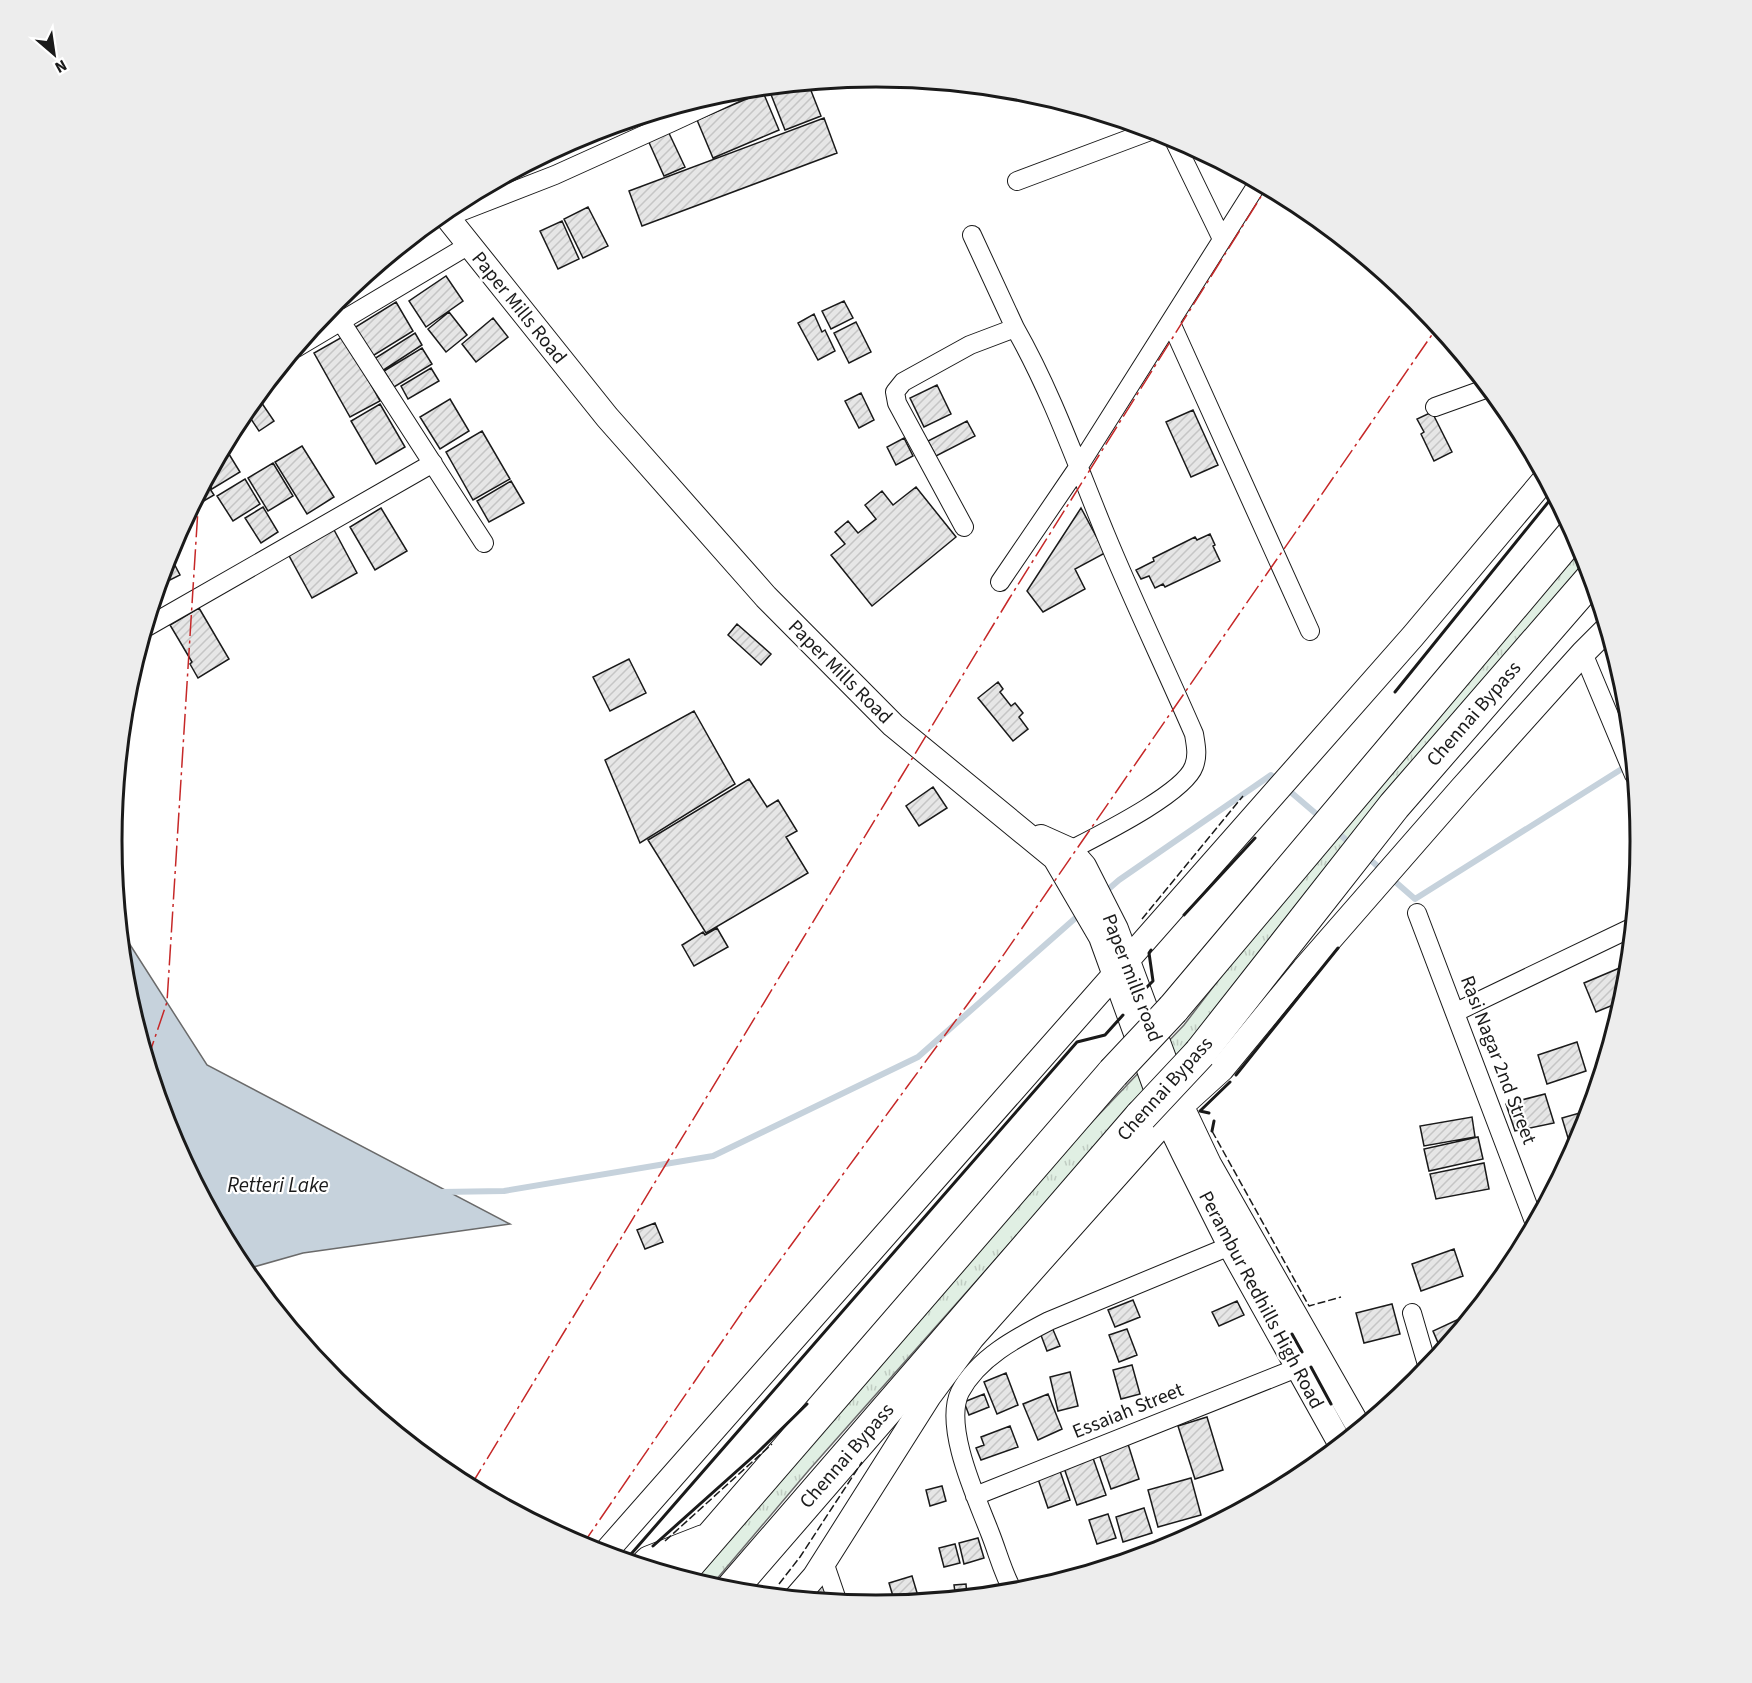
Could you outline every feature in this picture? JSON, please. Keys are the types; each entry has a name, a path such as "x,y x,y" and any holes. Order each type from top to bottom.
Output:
{"highway":[{"name":"Chennai Bypass","path":"683,1570 1113,1073 1173,1009 1567,541"},
{"name":"Chennai Bypass","path":"737,1583 1164,1114 1200,1053 1394,806 1585,586"},
{"path":"652,1561 710,1539"}],"street":[{"path":"470,206 555,175 662,118"},
{"path":"1017,182 1140,135"},
{"path":"1179,151 1222,238"},
{"path":"1000,582 1079,466 1254,189"},
{"name":"Paper Mills Road","path":"449,220 608,417 766,597 893,725 1017,826 1068,862 1127,962 1164,1114 1184,1154"},
{"path":"972,236 1079,466 1105,534 1194,734 1198,752 1194,768 1185,781 1168,796 1068,862"},
{"path":"339,312 469,245"},
{"path":"337,314 484,543"},
{"path":"1171,322 1310,631"},
{"path":"964,527 897,403 895,392 903,382 970,345 1015,328"},
{"path":"1435,407 1481,391"},
{"path":"154,623 433,463"},
{"path":"610,1547 1413,636 1540,485"},
{"path":"801,1592 815,1576 929,1396 972,1338 1164,1114 1222,1069 1304,969 1601,635"},
{"path":"1583,653 1625,754"},
{"name":"Rasi Nagar 2nd Street","path":"1418,913 1531,1214"},
{"path":"1456,1012 1625,931"},
{"name":"Perambur Redhills High Road","path":"1164,1114 1209,1164 1360,1419"},
{"name":"Perambur Redhills High Road","path":"1184,1154 1230,1246 1337,1439"},
{"path":"1009,1584 975,1496 958,1439 955,1416 959,1394 975,1369 1020,1335 1048,1321 1230,1246"},
{"path":"1412,1313 1425,1358"},
{"name":"Essaiah Street","path":"975,1496 1297,1368"},
{"path":"824,1562 835,1594"}],"green space":[{"path":"1571,548 1581,575 1196,1033 809,1470 717,1579 700,1575 934,1304 1031,1186 1184,1025 1327,838"}],"water":[{"name":"Retteri Lake","path":"128,942 207,1065 510,1224 303,1253 253,1267 223,1219 199,1175 162,1084 147,1037"}],"building":[{"path":"811,90 821,116 785,130 771,94"},
{"path":"764,95 779,130 713,158 697,120 750,98"},
{"path":"824,118 837,153 642,226 629,191"},
{"path":"667,129 685,167 664,176 647,138"},
{"path":"588,207 608,246 583,258 564,219"},
{"path":"562,221 579,259 558,269 540,231"},
{"path":"446,276 463,301 426,327 409,301"},
{"path":"844,301 853,318 831,329 822,311"},
{"path":"396,302 413,331 371,357 354,328"},
{"path":"449,312 467,335 446,352 428,329"},
{"path":"814,314 822,332 825,330 835,351 818,360 798,323"},
{"path":"493,318 508,337 476,362 462,344"},
{"path":"856,322 871,352 849,363 834,333"},
{"path":"415,333 422,345 382,371 374,359"},
{"path":"344,336 380,401 350,417 314,353"},
{"path":"422,348 432,364 394,387 384,371"},
{"path":"431,368 439,381 408,399 401,386"},
{"path":"937,385 951,414 924,427 910,398"},
{"path":"861,393 874,420 859,428 845,401"},
{"path":"450,399 469,431 440,449 420,417"},
{"path":"262,403 274,421 259,431 251,419"},
{"path":"380,404 405,447 376,464 351,421"},
{"path":"1193,410 1218,465 1191,477 1166,422"},
{"path":"1432,412 1452,452 1434,461 1421,434 1424,432 1417,419"},
{"path":"967,421 975,436 936,456 928,441"},
{"path":"482,431 510,479 473,500 446,452"},
{"path":"904,438 913,456 896,465 887,447"},
{"path":"302,446 334,497 307,514 275,462"},
{"path":"229,454 240,472 212,489 211,487"},
{"path":"273,463 293,496 268,511 248,478"},
{"path":"245,479 260,504 233,521 217,496"},
{"path":"511,481 524,503 489,522 477,501"},
{"path":"916,487 956,537 872,606 831,555 845,544 835,532 848,521 858,533 876,519 865,505 882,491 893,505"},
{"path":"210,488 214,495 202,502"},
{"path":"263,507 278,532 261,543 245,518"},
{"path":"381,508 407,551 375,570 350,527"},
{"path":"1081,508 1105,553 1075,569 1085,589 1043,612 1027,591"},
{"path":"333,528 357,573 312,598 287,552"},
{"path":"1210,534 1220,561 1165,587 1163,584 1155,588 1149,576 1141,579 1136,570 1154,561 1153,558 1195,537 1197,540"},
{"path":"175,565 180,575 169,581"},
{"path":"199,608 229,659 198,678 190,664 192,662 170,625"},
{"path":"737,624 771,654 761,665 728,635"},
{"path":"629,659 646,693 610,711 593,677"},
{"path":"998,682 1003,689 1000,692 1011,706 1015,703 1023,713 1019,717 1028,729 1013,741 978,698"},
{"path":"694,711 735,784 640,843 605,760"},
{"path":"749,779 767,807 778,800 797,831 786,837 808,873 706,933 648,840"},
{"path":"933,787 947,808 919,826 906,806"},
{"path":"717,928 728,947 694,966 682,945 703,932 705,935"},
{"path":"1619,968 1612,1005 1596,1012 1584,983"},
{"path":"1577,1042 1586,1071 1547,1084 1538,1055"},
{"path":"1545,1094 1554,1123 1515,1131 1506,1104"},
{"path":"1579,1113 1569,1140 1562,1118"},
{"path":"1472,1117 1475,1137 1424,1146 1420,1126"},
{"path":"1478,1137 1483,1159 1429,1171 1424,1149"},
{"path":"1484,1163 1489,1189 1436,1199 1430,1174"},
{"path":"655,1223 663,1242 645,1249 637,1230"},
{"path":"1454,1249 1463,1276 1421,1291 1412,1264"},
{"path":"1133,1300 1140,1317 1115,1327 1108,1310"},
{"path":"1237,1301 1244,1315 1219,1326 1212,1312"},
{"path":"1392,1304 1400,1334 1364,1343 1356,1313"},
{"path":"1460,1319 1439,1344 1433,1331"},
{"path":"1051,1325 1060,1346 1047,1351 1039,1330"},
{"path":"1127,1329 1137,1355 1119,1362 1109,1335"},
{"path":"1132,1365 1140,1394 1121,1399 1113,1370"},
{"path":"1070,1372 1078,1406 1058,1411 1050,1377"},
{"path":"1006,1373 1018,1405 997,1414 984,1382"},
{"path":"984,1394 989,1407 969,1415 964,1402"},
{"path":"1048,1394 1062,1429 1038,1440 1023,1404"},
{"path":"1207,1417 1223,1470 1195,1479 1178,1426"},
{"path":"1010,1426 1018,1447 981,1460 976,1448 984,1445 981,1437"},
{"path":"1128,1444 1139,1479 1111,1489 1099,1454"},
{"path":"1093,1458 1106,1495 1077,1505 1064,1468"},
{"path":"1060,1471 1070,1500 1048,1508 1038,1479"},
{"path":"1191,1478 1201,1515 1158,1527 1148,1490"},
{"path":"942,1486 946,1501 930,1506 926,1490"},
{"path":"1144,1508 1152,1533 1123,1542 1116,1517"},
{"path":"1108,1514 1116,1538 1097,1544 1089,1520"},
{"path":"978,1538 984,1558 964,1564 959,1543"},
{"path":"955,1544 960,1563 944,1567 939,1548"},
{"path":"912,1576 917,1594 893,1595 889,1583"},
{"path":"825,1578 831,1594 813,1593 810,1584"},
{"path":"966,1584 966,1591 955,1592 954,1585"}],"waterway":[{"path":"1391,878 1415,899 1626,766"},
{"path":"1104,893 1119,880 1271,775 1278,781"},
{"path":"1286,788 1321,818"},
{"path":"1336,831 1353,846"},
{"path":"1366,856 1383,871"},
{"path":"441,1192 504,1191 713,1156 918,1057 1080,914"}],"fence":[{"path":"1142,919 1243,796"},
{"path":"1212,1131 1309,1306 1341,1297"},
{"path":"665,1541 772,1444"},
{"path":"779,1584 800,1557 862,1462"}],"wall":[{"path":"1395,692 1549,501"},
{"path":"1184,915 1255,838"},
{"path":"1236,1075 1338,948"},
{"path":"1146,988 1153,981 1149,953 1151,950"},
{"path":"630,1555 1077,1042 1105,1035 1123,1015"},
{"path":"1209,1113 1200,1111 1230,1082"},
{"path":"1212,1131 1214,1121"},
{"path":"1292,1334 1302,1352"},
{"path":"1311,1367 1331,1404"},
{"path":"653,1546 757,1453 807,1404"}],"power":[{"path":"474,1480 1009,599 1263,194"},
{"path":"587,1539 745,1308 1000,960 1433,333"},
{"path":"151,1049 167,1002 198,510"}]}
